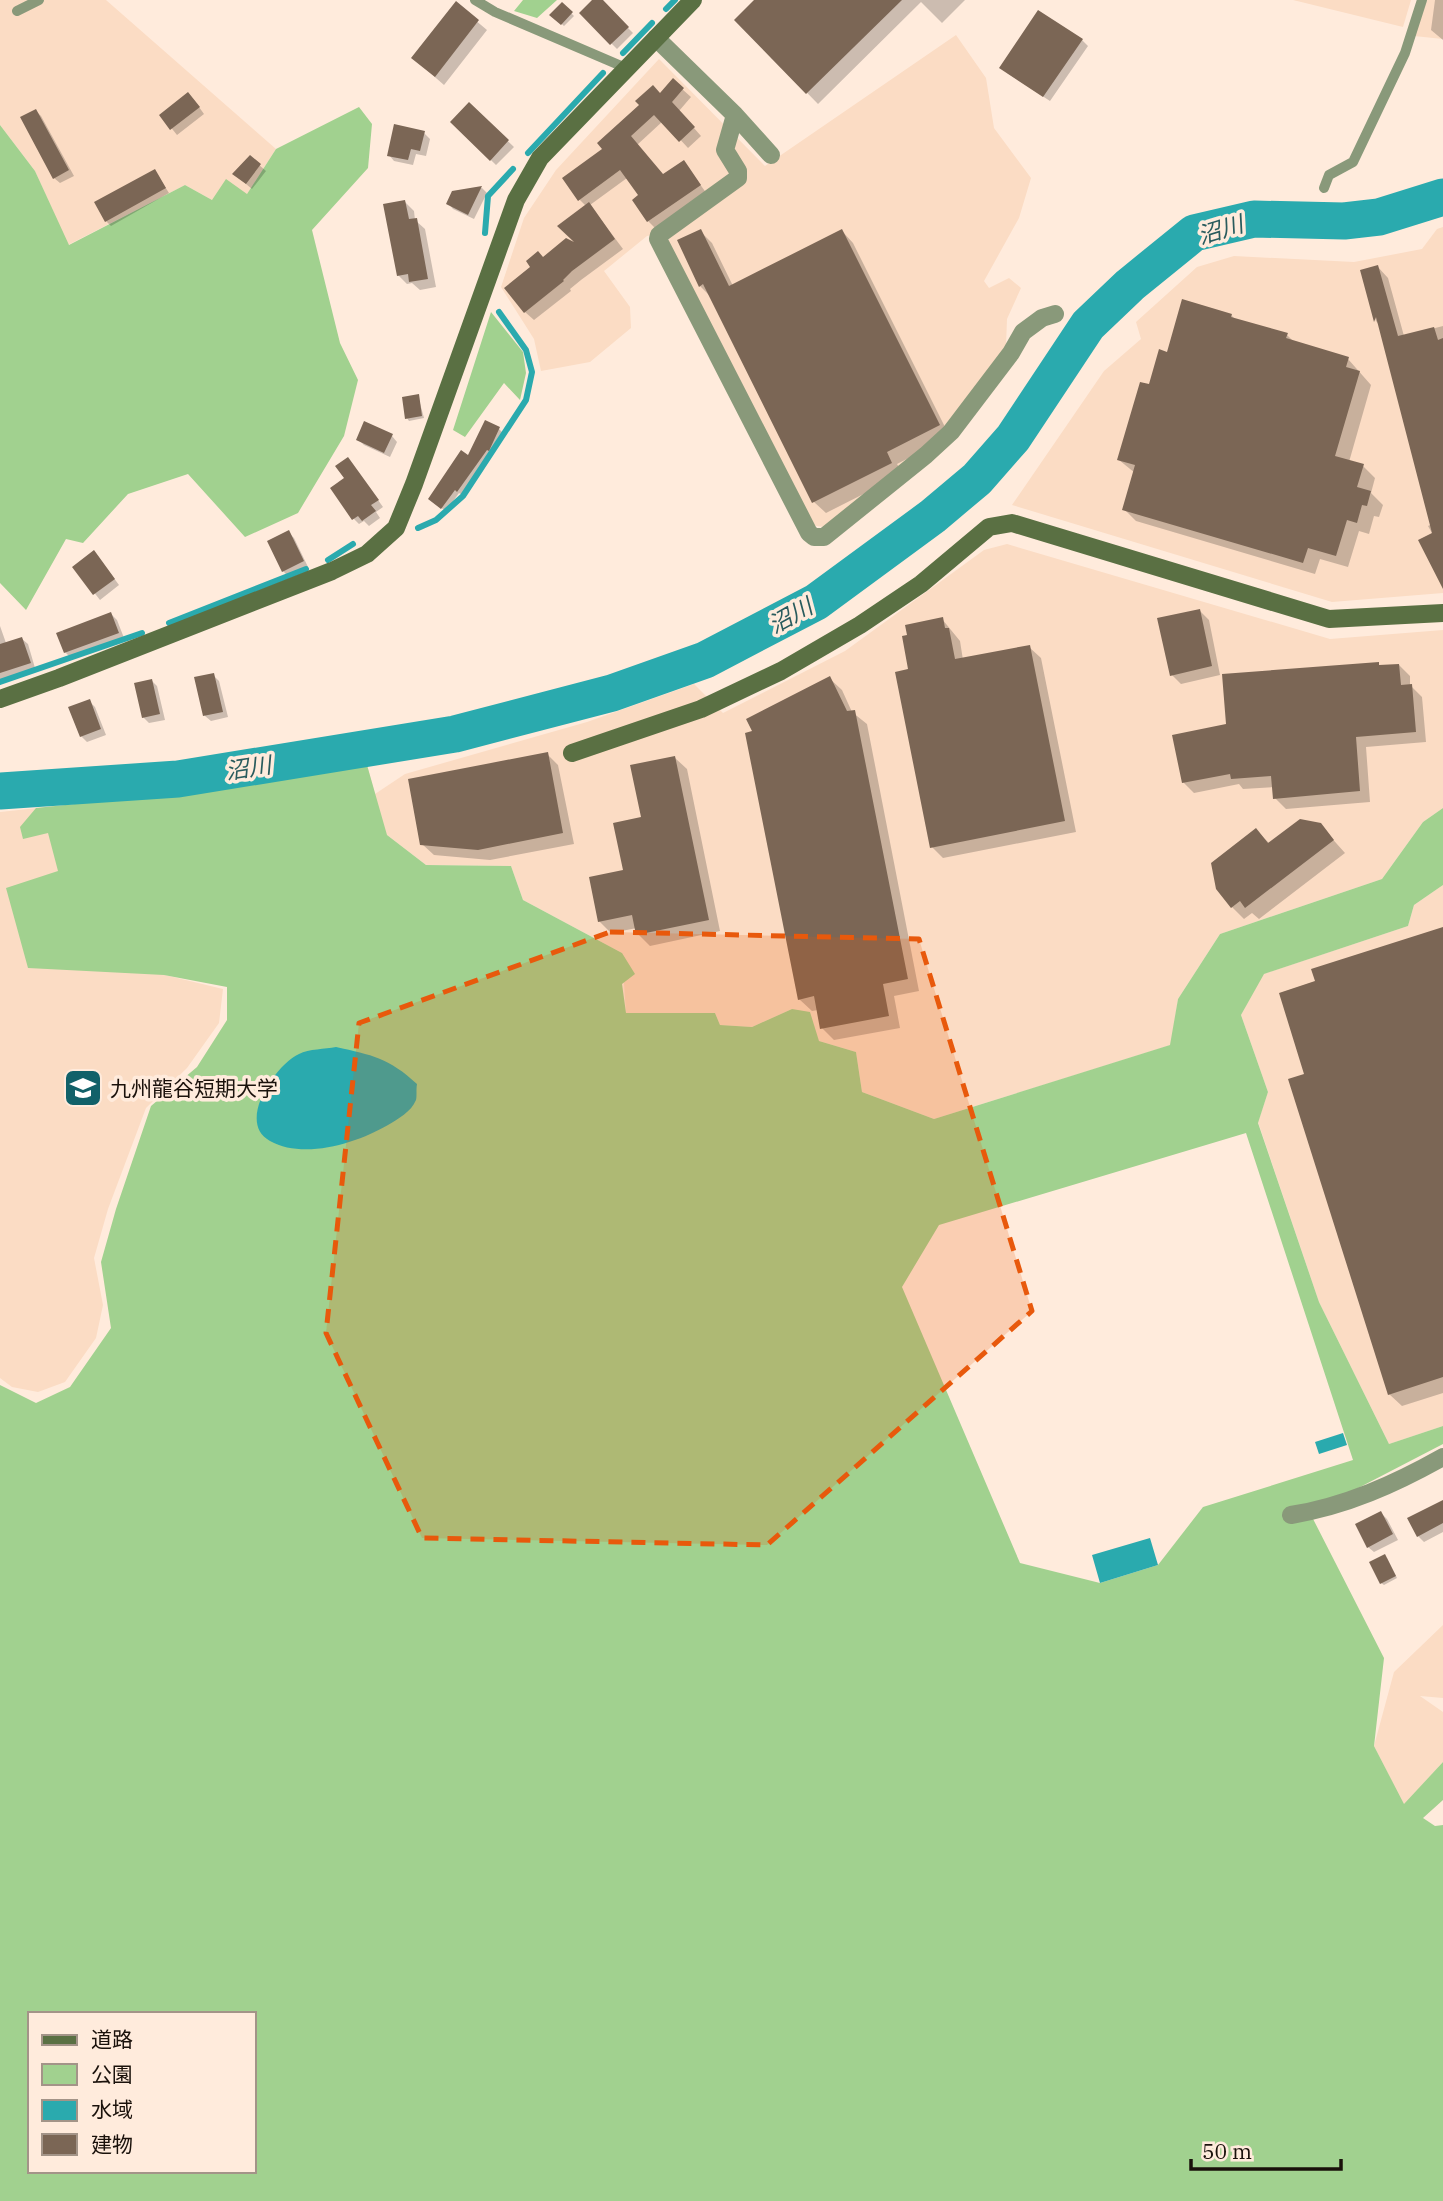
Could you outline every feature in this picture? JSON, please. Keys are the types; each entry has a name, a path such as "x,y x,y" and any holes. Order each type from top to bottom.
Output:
{"street":[{"path":"0,699 332,571 367,554 396,528 516,200 540,158 693,0"},
{"path":"656,38 735,115 771,155"},
{"path":"735,115 725,150 738,171 738,178 659,235 658,239 808,533 814,537 824,537 951,432 1011,353 1023,332 1042,318 1055,314"},
{"path":"572,753 701,709 781,671 860,625 921,584 989,527 1012,523 1329,619 1443,613"},
{"path":"1291,1515 1338,1505 1411,1475 1443,1457"}],"lane":[{"path":"17,11 39,0"},
{"path":"475,0 495,12 626,68"},
{"path":"1324,188 1329,175 1353,162 1405,53 1422,0"}],"highlighted area":[{"path":"610,932 919,939 1032,1311 767,1545 422,1538 326,1333 359,1023"}],"shaded area":[{"path":"0,0 106,0 276,149 247,194 212,200 185,185 68,245 35,171 0,125"},
{"path":"1293,0 1411,0 1403,27"},
{"path":"1427,0 1443,0 1443,39 1414,36"},
{"path":"956,35 986,78 994,128 1031,178 1019,218 984,281 989,288 1009,278 1021,288 1007,319 1006,346 947,431 824,527 810,525 667,244 672,231 647,236 604,271 630,307 631,328 590,362 541,371 534,339 501,287 524,218 556,170 659,59 765,166"},
{"path":"1443,227 1443,593 1332,602 1012,505 1104,371 1141,339 1136,322 1197,267 1234,256 1354,262 1422,249 1437,229"},
{"path":"1007,544 1330,639 1443,630 1443,808 1423,822 1382,879 1220,934 1178,999 1171,1045 934,1119 862,1092 856,1052 819,1041 792,1009 752,1027 720,1025 715,1013 626,1013 622,953 523,900 511,866 426,865 387,835 165,975 223,989 219,1023 187,1068 146,1108 108,1209 94,1258 103,1305 96,1338 65,1382 38,1392 12,1387 0,1378 0,812 75,804 115,792 367,765 375,794 405,774 587,722 694,684 723,713 845,651 984,550"},
{"path":"1443,885 1443,1426 1389,1444 1319,1302 1258,1122 1268,1092 1241,1015 1263,974 1408,926 1414,905"},
{"path":"1443,1625 1443,1698 1420,1696 1443,1712 1443,1762 1404,1805 1374,1746 1394,1672"}],"green space":[{"path":"523,0 557,0 537,18 514,11"},
{"path":"359,107 372,124 368,168 312,230 340,343 358,380 344,436 298,513 245,537 188,474 128,494 83,543 66,539 26,610 0,583 0,125 35,171 69,245 185,185 212,200 226,179 247,194 276,149"},
{"path":"491,312 523,352 526,373 520,400 504,383 465,437 453,430"},
{"path":"367,765 387,835 426,865 511,866 523,900 622,953 635,974 622,984 626,1013 715,1013 720,1025 752,1027 792,1009 810,1012 819,1041 856,1052 862,1092 934,1119 1170,1045 1178,999 1220,934 1382,879 1423,822 1443,808 1443,885 1414,905 1408,926 1264,974 1241,1015 1268,1092 1258,1123 1319,1302 1389,1444 1443,1426 1443,1444 1310,1513 1384,1658 1374,1746 1404,1804 1443,1762 1443,1800 1423,1818 1435,1826 1443,1825 1443,2201 0,2201 0,1385 36,1403 70,1387 111,1328 101,1262 151,1106 197,1067 227,1020 227,987 164,975 28,968 6,888 58,871 48,833 23,839 20,827 36,808 75,804 115,792","holes":["1246,1133 1353,1460 1203,1507 1158,1565 1100,1583 1020,1563 902,1287 939,1225"]}],"water":[{"path":"336,1047 370,1055 398,1068 417,1084 414,1104 404,1115 388,1125 346,1143 298,1149 270,1141 260,1133 257,1121 258,1108 270,1082 289,1060 299,1054"},
{"path":"1343,1433 1347,1445 1319,1454 1315,1442"},
{"path":"1150,1538 1158,1565 1100,1583 1092,1555"}],"building":[{"path":"592,0 603,0 629,27 610,45 579,13"},
{"path":"754,0 902,0 806,94 734,20"},
{"path":"456,1 479,20 435,77 411,58"},
{"path":"562,2 573,12 561,25 549,15"},
{"path":"1038,10 1083,39 1043,97 999,68"},
{"path":"673,78 684,88 672,102 695,127 679,142 654,115 631,136 663,174 684,160 701,185 647,222 632,200 638,195 620,170 578,201 562,178 602,149 597,143 639,105 635,101 653,85 660,93"},
{"path":"188,92 200,107 170,130 159,115"},
{"path":"469,102 509,140 490,161 450,122"},
{"path":"36,109 69,170 53,179 20,117"},
{"path":"394,124 425,131 420,151 411,149 408,160 387,156"},
{"path":"250,155 261,164 246,184 232,174"},
{"path":"155,169 166,188 105,222 94,202"},
{"path":"482,186 468,215 446,204 452,191"},
{"path":"405,200 409,219 417,218 428,279 409,282 408,274 397,276 383,204"},
{"path":"589,202 615,239 572,271 564,281 524,313 504,288 530,267 526,261 538,251 543,257 566,238 574,242 557,226"},
{"path":"701,229 729,286 842,229 940,425 887,452 892,463 812,503 703,284 699,287 677,240"},
{"path":"1378,265 1398,336 1434,327 1438,340 1443,338 1443,589 1418,540 1432,533 1376,317 1374,322 1360,270"},
{"path":"1182,299 1232,314 1231,317 1288,333 1286,338 1349,357 1346,367 1360,371 1335,456 1364,464 1357,487 1371,491 1367,506 1362,505 1357,523 1347,520 1336,556 1308,548 1303,563 1122,510 1135,465 1117,460 1140,382 1149,384 1159,349 1167,352"},
{"path":"419,394 422,416 405,419 402,397"},
{"path":"485,420 500,427 489,451 487,450 457,492 455,490 441,509 428,499 461,450 468,455"},
{"path":"364,421 393,434 384,453 356,440"},
{"path":"348,457 379,500 371,505 376,511 362,521 358,516 352,520 330,488 344,478 335,466"},
{"path":"289,530 304,561 282,572 267,541"},
{"path":"94,550 115,579 93,595 72,567"},
{"path":"1200,609 1212,666 1170,676 1157,618"},
{"path":"111,612 119,633 64,653 56,633"},
{"path":"943,617 945,628 949,628 955,659 1030,645 1065,821 930,848 895,672 908,669 902,636 907,635 905,625"},
{"path":"22,637 31,663 0,673 0,644"},
{"path":"1379,662 1379,665 1399,664 1401,685 1412,684 1416,732 1356,737 1360,791 1273,799 1271,776 1231,779 1230,774 1182,783 1172,735 1226,724 1222,674"},
{"path":"214,673 223,712 203,716 194,677"},
{"path":"830,676 847,711 855,710 908,979 883,984 889,1016 820,1029 814,996 798,1000 745,733 752,731 746,719"},
{"path":"152,679 160,714 142,718 134,683"},
{"path":"90,699 101,729 80,737 68,707"},
{"path":"548,752 563,833 478,850 420,845 408,779"},
{"path":"675,756 709,920 636,935 632,915 598,922 589,877 623,870 613,823 641,817 630,765"},
{"path":"1300,819 1321,823 1334,840 1245,908 1240,901 1231,908 1216,889 1211,863 1256,828 1268,843"},
{"path":"1443,927 1443,1377 1388,1395 1288,1079 1304,1074 1279,993 1315,981 1311,969"},
{"path":"1443,1500 1443,1523 1417,1537 1407,1518"},
{"path":"1381,1511 1393,1534 1367,1548 1355,1524"},
{"path":"1385,1554 1396,1576 1380,1584 1369,1562"}],"waterway":[{"path":"666,9 675,0"},
{"path":"623,53 652,23"},
{"path":"528,153 603,73"},
{"path":"485,233 488,196 513,169"},
{"name":"沼川","path":"0,791 178,779 455,734 612,693 705,660 816,602 933,516 977,479 1013,438 1088,325 1130,285 1194,233 1254,219 1344,221 1379,217 1443,197"},
{"path":"418,528 436,520 463,496 526,400 532,372 526,350 499,312"},
{"path":"328,560 353,544"},
{"path":"169,623 306,569"},
{"path":"0,682 142,633"}],"place":[{"name":"九州龍谷短期大学","path":"83,1088"}]}
